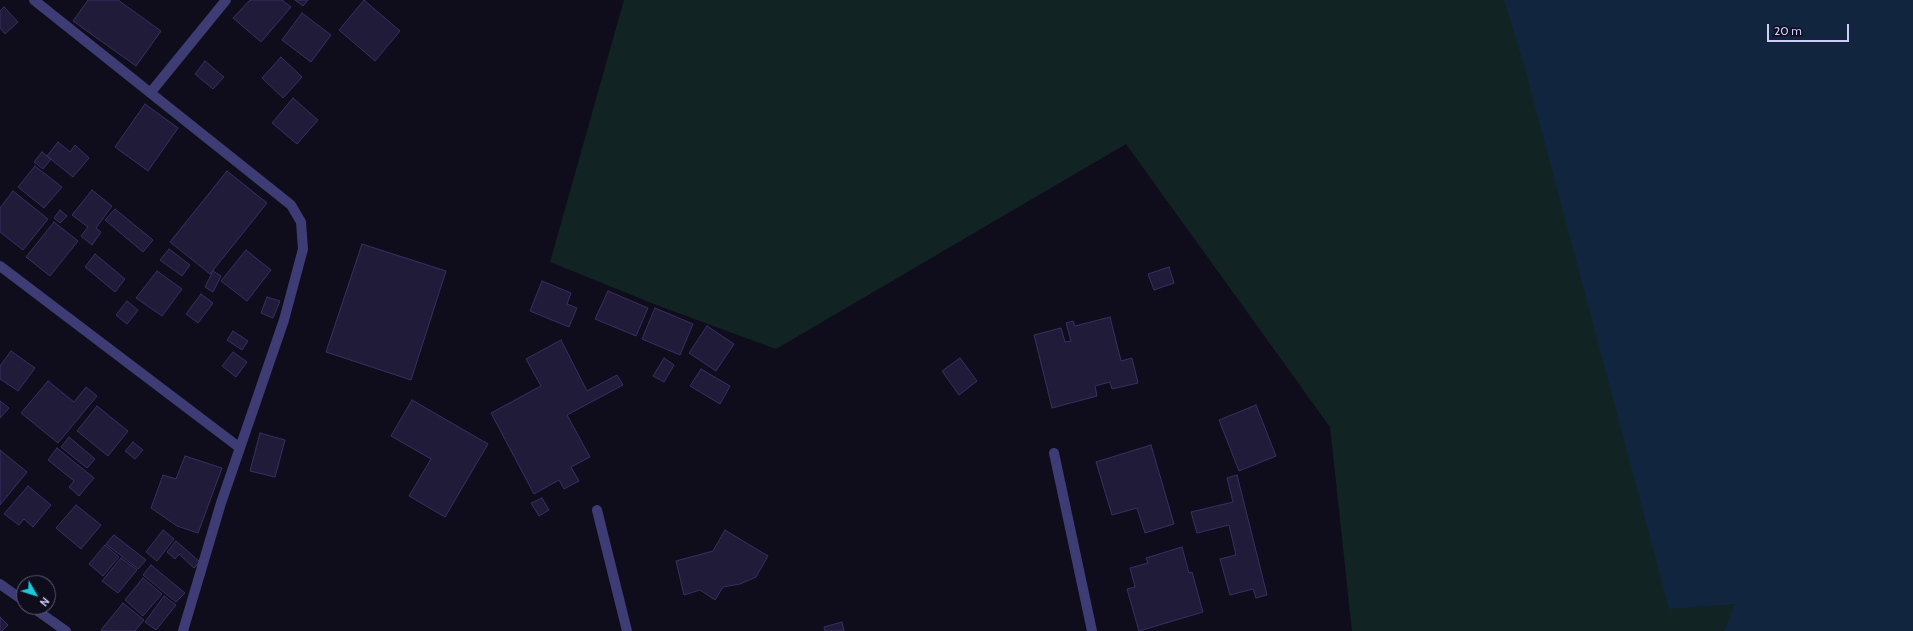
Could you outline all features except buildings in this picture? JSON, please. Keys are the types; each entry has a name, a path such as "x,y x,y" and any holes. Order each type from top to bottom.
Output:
{"street":[{"path":"34,0 291,205 301,222 303,249 286,313 221,503 183,631"},
{"path":"150,92 226,0"},
{"path":"0,266 240,448"},
{"path":"1054,453 1092,631"},
{"path":"597,510 626,631"},
{"path":"0,584 16,595"},
{"path":"43,615 66,631"}],"green space":[{"path":"624,0 1913,0 1913,631 1352,631 1330,427 1126,144 776,349 659,306 550,262"}],"water":[{"path":"1504,0 1913,0 1913,631 1724,631 1735,604 1669,609 1525,69"}]}
